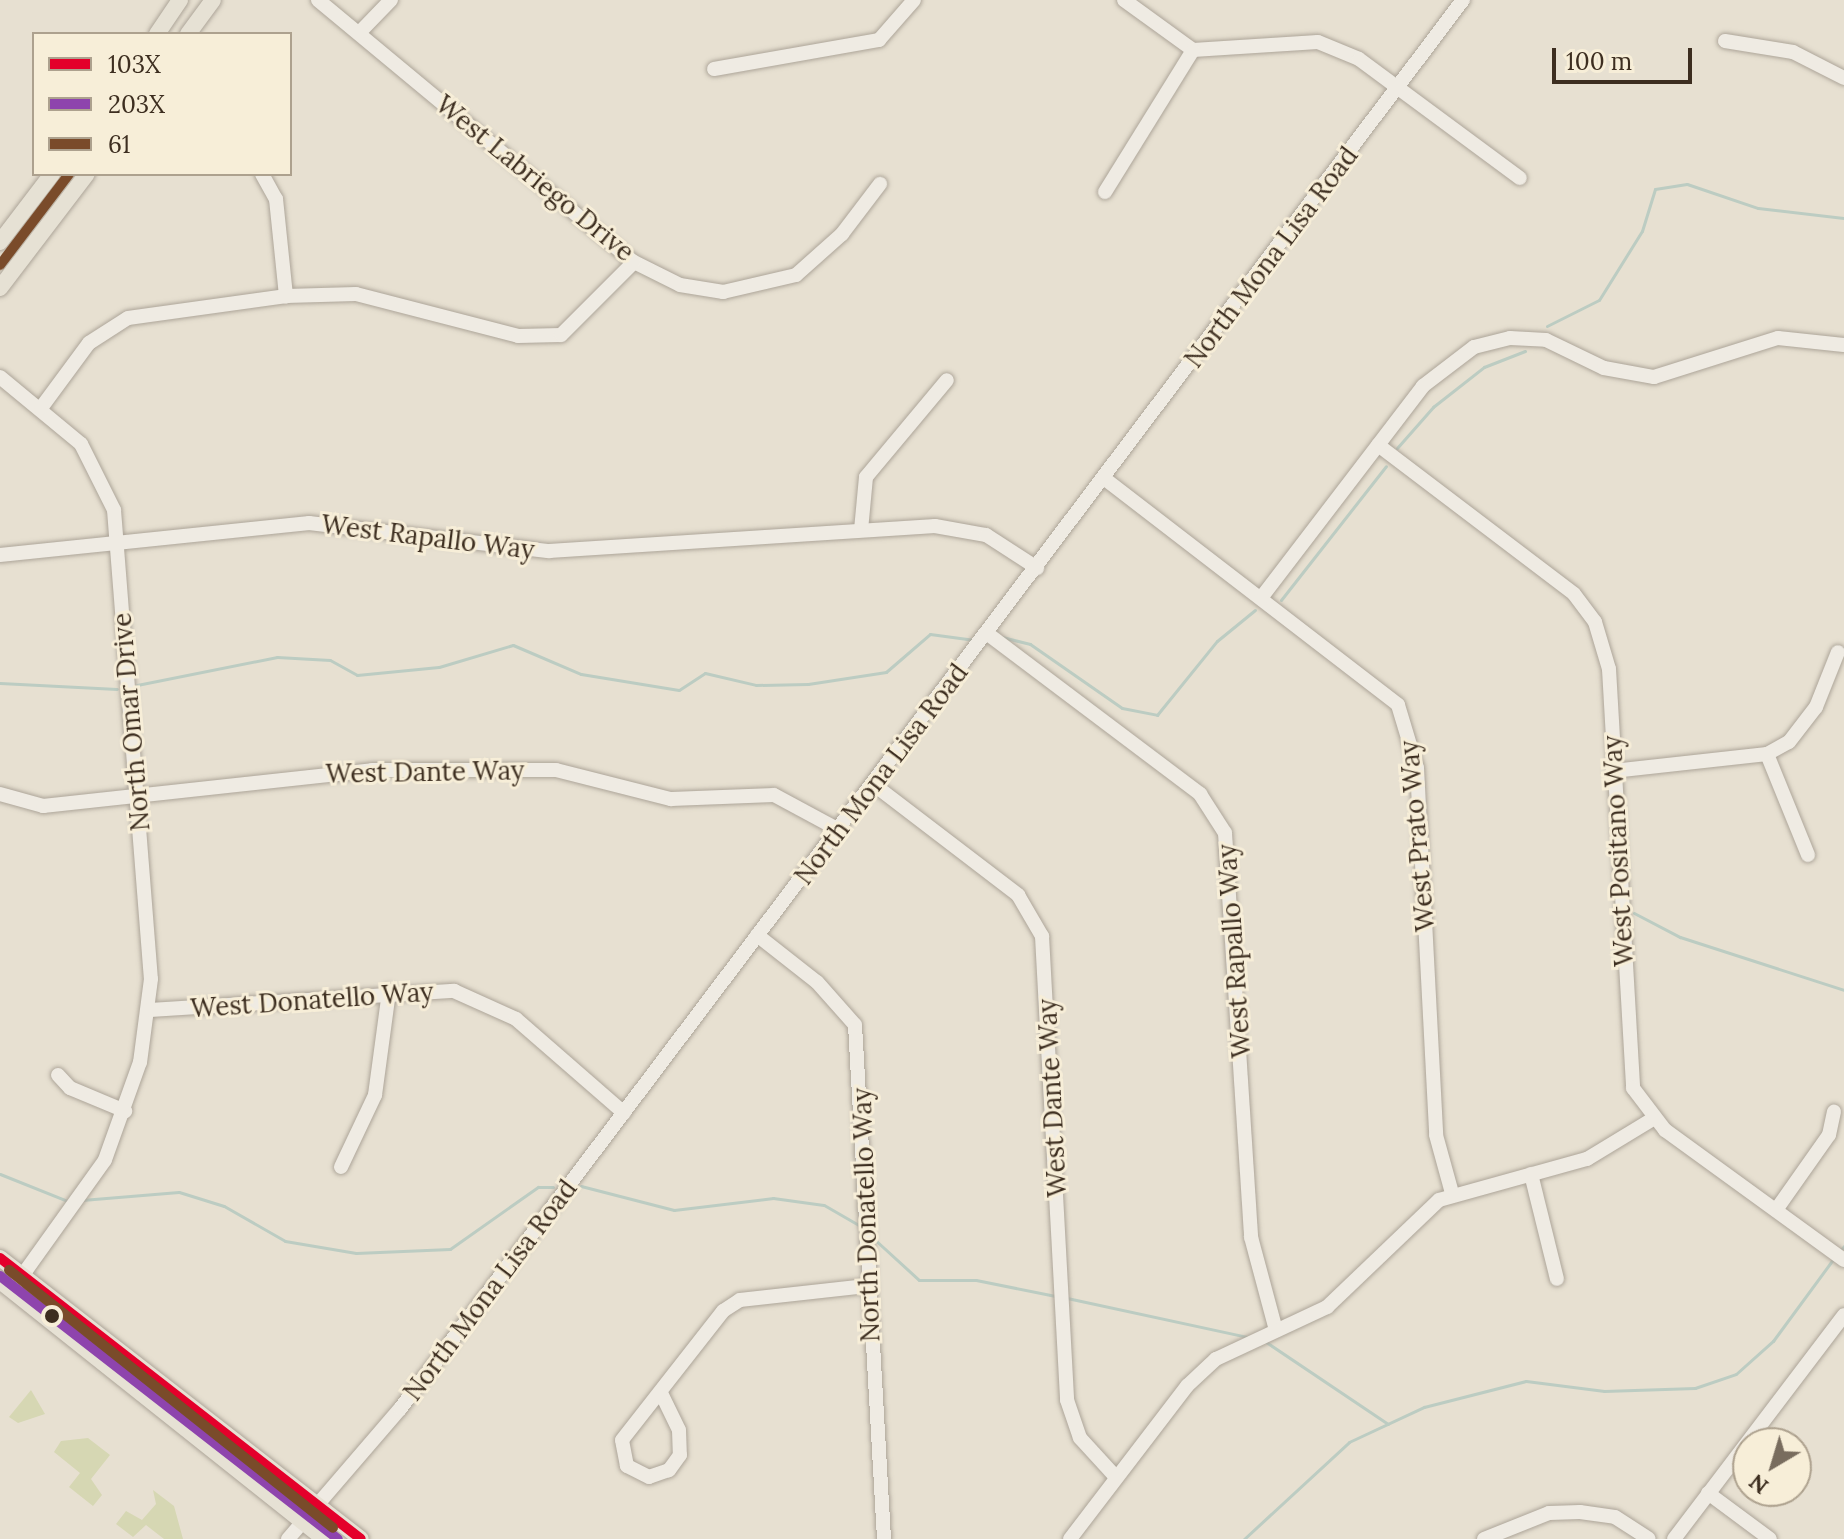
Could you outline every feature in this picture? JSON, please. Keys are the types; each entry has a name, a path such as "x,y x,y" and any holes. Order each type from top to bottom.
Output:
{"main road":[{"path":"158,32 180,0"},
{"path":"189,32 213,0"},
{"path":"0,242 50,176"},
{"path":"0,288 85,176"},
{"path":"0,1258 361,1539"},
{"path":"6,1286 324,1539"}],"street":[{"name":"West Labriego Drive","path":"318,0 634,262 680,285 723,292 774,283 817,259 880,184"},
{"path":"359,33 391,0"},
{"path":"714,69 879,40 914,0"},
{"path":"1124,0 1193,50 1318,42 1359,59 1520,178"},
{"name":"North Mona Lisa Road","path":"288,1539 319,1506 624,1113 1105,479 1463,0"},
{"path":"1725,41 1793,52 1844,78"},
{"path":"1105,192 1193,50"},
{"path":"263,176 276,199 286,296"},
{"path":"41,408 89,343 128,318 286,296 356,294 518,336 561,335 634,262"},
{"path":"1261,598 1378,445 1444,365 1510,338 1561,345 1637,377 1671,374 1778,338 1844,345"},
{"name":"North Omar Drive","path":"0,377 41,408 93,461 114,510 137,791 150,1010 125,1111 77,1204 22,1276 6,1286"},
{"path":"861,530 866,477 947,380"},
{"name":"West Positano Way","path":"1378,445 1584,605 1607,651 1629,1073 1653,1119 1844,1260"},
{"name":"West Prato Way","path":"1105,479 1398,705 1413,738 1436,1135 1452,1193"},
{"name":"West Rapallo Way","path":"0,555 309,523 549,551 861,530 958,528 993,539 1037,568"},
{"name":"West Rapallo Way","path":"988,634 1200,794 1225,833 1233,866 1251,1237 1276,1330"},
{"path":"1613,771 1767,754 1789,742 1816,707 1838,652"},
{"path":"1767,754 1808,855"},
{"name":"West Dante Way","path":"0,794 43,806 137,791 372,770 556,770 671,799 774,795 839,830"},
{"name":"West Dante Way","path":"873,784 1018,895 1042,936 1067,1400 1080,1438 1115,1476"},
{"name":"North Donatello Way","path":"757,935 817,982 855,1025 866,1286 884,1539"},
{"path":"341,1167 375,1095 389,991"},
{"name":"West Donatello Way","path":"150,1010 389,991 454,991 504,1011 624,1113"},
{"path":"58,1075 70,1088 125,1111"},
{"path":"1776,1210 1829,1135 1834,1112"},
{"path":"1070,1539 1115,1476 1216,1359 1340,1297 1452,1193 1605,1153 1653,1119"},
{"path":"1531,1174 1557,1279"},
{"path":"661,1393 679,1430 680,1455 660,1476 638,1474 621,1453 622,1440 661,1393 692,1347 740,1300 866,1286"},
{"path":"1674,1539 1844,1315"},
{"path":"1708,1493 1770,1539"},
{"path":"1484,1539 1549,1513 1580,1512 1615,1517 1649,1539"}],"green space":[{"path":"31,1390 45,1414 18,1423 9,1417"},
{"path":"88,1438 110,1455 91,1479 102,1495 93,1506 69,1487 80,1473 54,1452 61,1441"},
{"path":"153,1490 174,1506 183,1539 164,1539 146,1525 133,1537 116,1524 126,1511 142,1520 156,1504"}],"waterway":[{"path":"1547,326 1599,300 1642,231 1655,189 1687,184 1758,208 1844,218"},
{"path":"1397,448 1433,407 1484,367 1525,351"},
{"path":"1281,600 1386,466"},
{"path":"1002,637 1030,644 1122,708 1157,715 1217,641 1255,610"},
{"path":"137,685 277,657 330,660 357,675 439,667 513,645 581,674 679,690 705,673 756,685 808,684 886,672 930,634 975,640"},
{"path":"0,683 117,689"},
{"path":"1634,913 1680,937 1844,990"},
{"path":"0,1174 70,1202"},
{"path":"581,1186 674,1210 773,1198 824,1205 862,1227"},
{"path":"82,1200 179,1192 224,1206 285,1241 356,1253 450,1249 538,1187 553,1187"},
{"path":"873,1238 919,1280 976,1280 1055,1296"},
{"path":"1839,1252 1844,1246"},
{"path":"1244,1539 1349,1442 1424,1407 1526,1381 1604,1391 1695,1388 1736,1374 1773,1341 1834,1258"},
{"path":"1067,1298 1247,1337"},
{"path":"1266,1342 1388,1424"}],"transit line":[{"name":"61","path":"0,265 67,176"},
{"name":"103X","path":"0,1258 361,1539"},
{"name":"61","path":"9,1270 333,1528"},
{"name":"203X","path":"0,1276 338,1539"}]}
